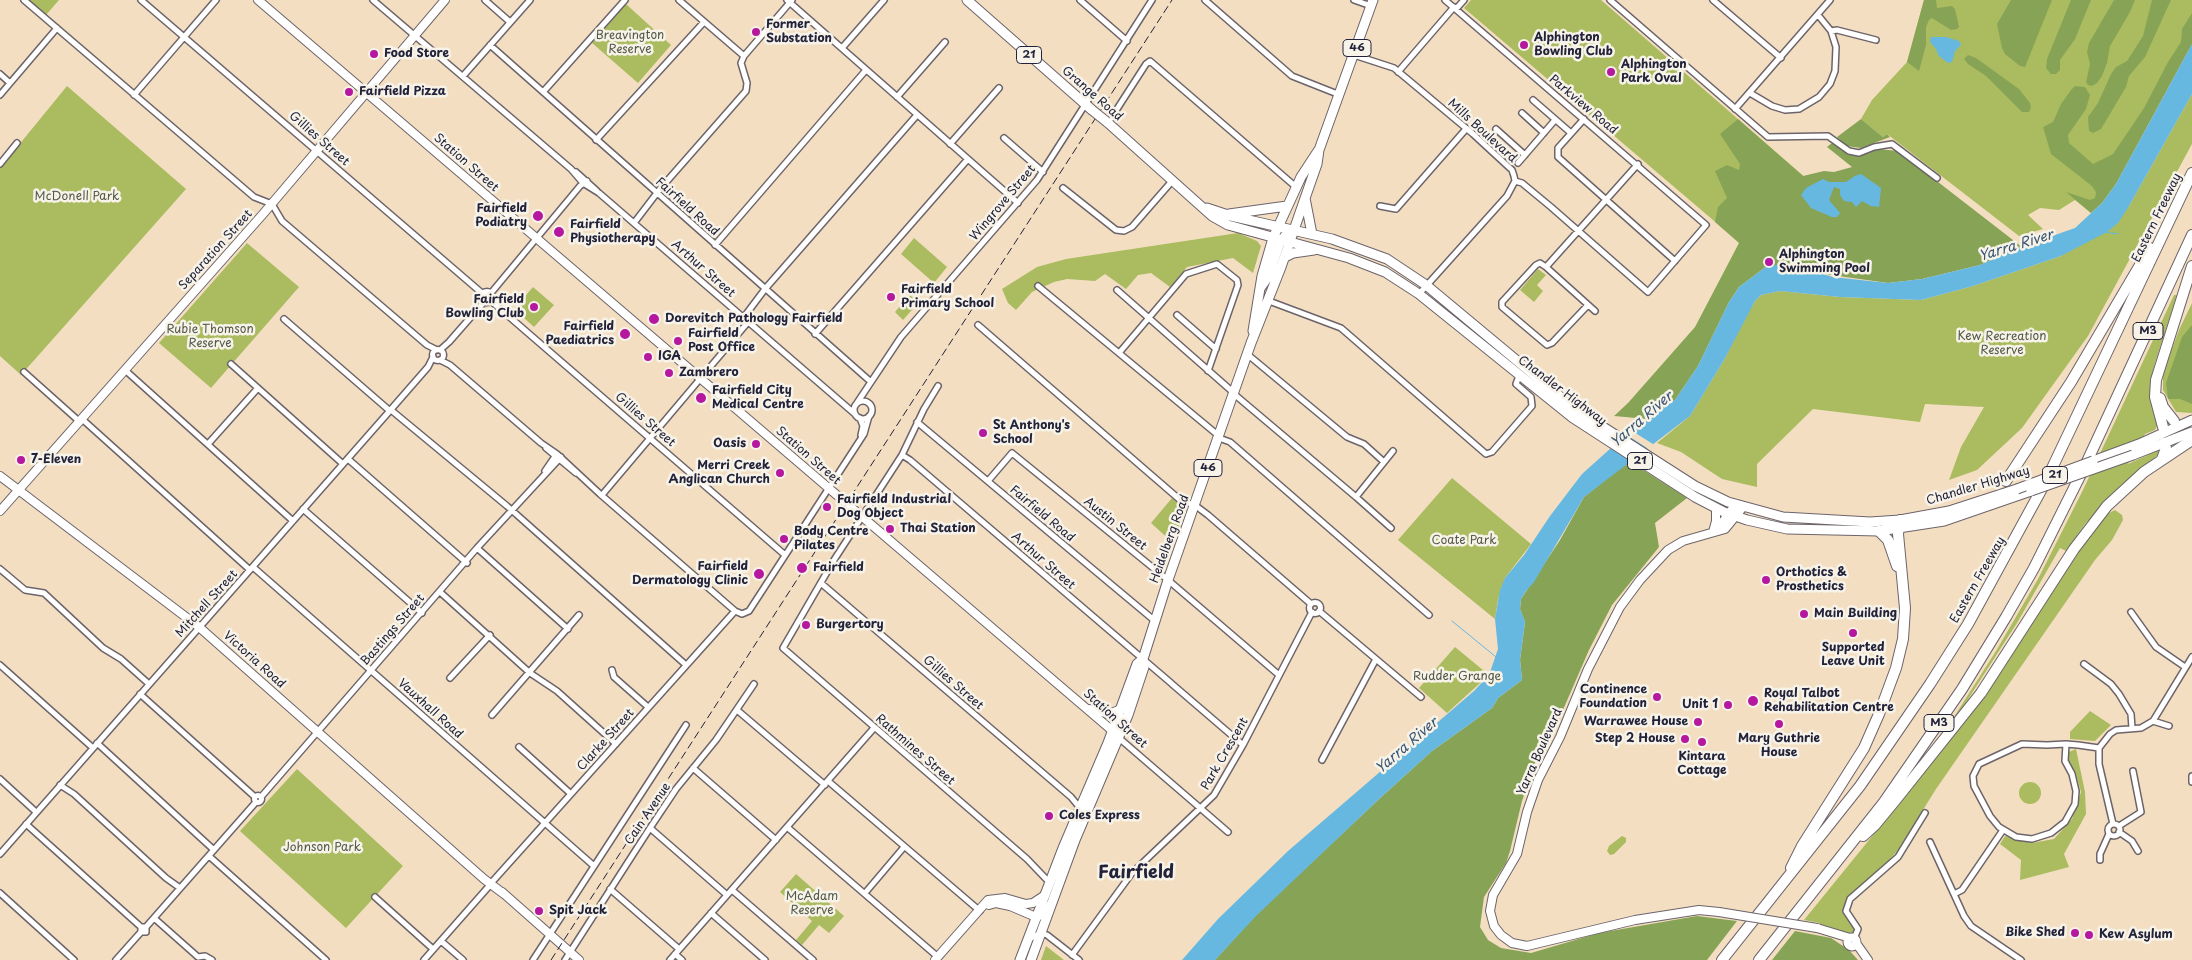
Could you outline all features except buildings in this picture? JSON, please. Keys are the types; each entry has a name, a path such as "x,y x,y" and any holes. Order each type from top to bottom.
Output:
{"highway":[{"name":"Eastern Freeway","path":"1722,960 1893,740 1968,624 2045,483 2192,173"},
{"path":"2013,487 2021,460 2071,382 2145,254 2165,228"},
{"name":"M3","path":"1759,960 1849,848 1901,778 1962,689 2034,568 2105,426 2192,235"},
{"path":"2162,459 2166,448 2155,397 2159,369 2192,266"},
{"path":"2159,369 2163,407 2178,423"},
{"path":"1849,848 1876,825 1980,693 2087,530 2122,492 2162,459 2192,440"},
{"path":"1786,880 1802,846 1856,762 1880,714 1896,668 1903,639 1905,608 1899,525"},
{"path":"1879,531 1888,540 1903,584"}],"main road":[{"name":"Separation Street","path":"0,511 272,204 365,92 445,0"},
{"name":"Grange Road","path":"967,0 1212,216 1223,223 1281,240"},
{"name":"Station Street","path":"263,2 365,92 1116,734"},
{"name":"Heidelberg Road","path":"1032,959 1075,840 1144,667 1143,658 1168,580 1196,506 1247,354 1285,257 1277,227 1296,187 1318,150 1340,95 1372,3"},
{"name":"Heidelberg Road","path":"1251,343 1259,290 1281,240 1293,230 1317,164 1318,150"},
{"path":"1305,198 1312,234"},
{"name":"Grange Road","path":"1202,206 1224,214 1277,227"},
{"path":"1224,214 1287,206"},
{"name":"Chandler Highway","path":"1277,227 1312,234 1377,254 1426,285 1588,424 1695,497 1733,515 1787,529 1879,531 1989,498 2013,487 2163,434 2192,432"},
{"name":"Chandler Highway","path":"1281,240 1378,269 1419,294 1516,380 1703,490 1739,505 1783,517 1921,526 1968,514 2010,500 2132,455 2178,423 2192,420"},
{"path":"1285,257 1293,253 1316,249"},
{"path":"1254,324 1267,300 1259,290"},
{"name":"Victoria Road","path":"0,476 199,627 579,960"},
{"path":"2013,487 2031,491"},
{"name":"Yarra Boulevard","path":"1739,505 1726,528 1682,541 1668,550 1632,590 1615,616 1538,780 1527,812 1517,854 1493,895 1490,911 1494,926 1501,935 1512,943 1527,946 1635,920 1699,910 1817,928 1852,942"},
{"path":"1713,533 1716,521 1716,508"},
{"name":"Heidelberg Road","path":"1021,957 1044,894 1080,808 1116,734 1121,710 1137,664 1143,658"},
{"path":"1082,704 1102,714 1121,710"},
{"path":"936,958 982,909 996,900 1026,904 1033,903 1044,894"},
{"path":"1011,903 1036,917 1041,915 1051,904"},
{"path":"1852,942 1867,960"},
{"path":"1021,957 1032,959"}],"street":[{"path":"24,0 254,197 261,206 263,214"},
{"name":"Gillies Street","path":"141,0 483,294"},
{"path":"134,95 216,0"},
{"name":"Arthur Street","path":"373,0 571,169 581,174 585,183 632,221 855,414"},
{"path":"485,0 510,22"},
{"path":"463,76 530,0"},
{"path":"543,92 625,0"},
{"path":"679,0 744,56"},
{"path":"842,48 884,0"},
{"path":"1080,0 1127,41"},
{"name":"Wingrove Street","path":"856,404 901,337 1043,172 1089,108 1151,0"},
{"path":"1205,0 1292,76 1340,95"},
{"path":"1354,0 1372,3"},
{"name":"Parkview Road","path":"1445,0 1638,164 1706,225 1675,261"},
{"path":"1398,72 1430,34 1464,0"},
{"path":"1610,0 1765,135 1774,139 1815,135 1828,136 1849,151 1859,153 1874,146 1892,144 1937,178"},
{"path":"1713,0 1780,58"},
{"path":"1735,109 1830,0"},
{"path":"632,221 746,91 747,84 742,63 744,56 790,1 1018,203"},
{"path":"1750,93 1772,106 1785,110 1799,109 1819,98 1830,84 1835,71 1836,47 1831,31 1818,16"},
{"path":"596,140 704,22"},
{"path":"0,95 57,28"},
{"path":"1831,31 1837,30 1876,40"},
{"path":"897,97 945,42"},
{"name":"Fairfield Road","path":"490,45 871,382"},
{"name":"Mills Boulevard","path":"1354,55 1394,68 1512,170 1515,181 1507,196 1419,294"},
{"path":"1107,123 1149,61 1296,187"},
{"path":"715,245 866,70"},
{"path":"0,74 10,83"},
{"path":"950,144 999,88"},
{"path":"1533,100 1571,133"},
{"path":"1522,113 1544,132"},
{"path":"742,316 917,115"},
{"path":"1515,181 1522,183 1648,292 1675,261 1558,157 1558,148 1584,119"},
{"path":"1518,163 1555,120"},
{"path":"1380,206 1396,209 1466,129"},
{"path":"1496,129 1525,155"},
{"path":"1004,138 1043,172"},
{"path":"0,164 17,143"},
{"path":"815,334 968,159"},
{"path":"1546,267 1638,164"},
{"path":"1063,188 1116,230 1124,230 1132,227 1173,180"},
{"path":"491,293 483,294 482,299 484,302 491,301 491,293 585,183"},
{"path":"254,197 272,204 276,214 735,611 742,614 749,611 867,430 871,408 868,403 862,401 856,404 855,414 860,418 863,426 860,438"},
{"path":"1588,305 1552,343 1547,345 1502,307 1502,302 1540,263 1595,311"},
{"path":"1119,353 1186,274 1205,269 1211,265 1220,265 1238,282 1208,370"},
{"path":"1038,286 1219,437 1230,442 1429,615"},
{"path":"1117,290 1391,528"},
{"path":"1267,300 1341,328 1484,453 1488,454 1530,408 1532,398 1516,380"},
{"name":"Gillies Street","path":"491,301 652,438 785,555"},
{"name":"Mitchell Street","path":"0,854 484,302"},
{"path":"1177,316 1216,349"},
{"path":"284,319 405,419 686,665"},
{"path":"602,495 750,323"},
{"path":"978,325 1179,500 1196,506 1311,604 1318,604 1319,611 1421,697"},
{"path":"1247,354 1347,437 1364,444 1384,462"},
{"path":"231,364 467,563"},
{"path":"125,370 293,521"},
{"name":"Vauxhall Road","path":"24,372 371,670 594,866"},
{"name":"Wingrove Street","path":"868,403 866,396 871,382"},
{"path":"822,584 902,455 917,422 938,386"},
{"path":"208,444 258,388"},
{"name":"Arthur Street","path":"839,400 856,404"},
{"path":"860,418 869,416"},
{"name":"Fairfield Road","path":"917,422 1155,621"},
{"path":"1356,497 1393,451"},
{"name":"Austin Street","path":"988,481 1012,453 1168,580 1279,674"},
{"name":"Arthur Street","path":"902,455 1243,745"},
{"name":"Bastings Street","path":"116,960 467,563 477,548 558,457"},
{"path":"304,509 422,613"},
{"path":"477,548 568,629"},
{"path":"0,569 25,590 44,593 103,648 121,659 149,684"},
{"name":"Gillies Street","path":"822,584 1071,797 1080,808"},
{"name":"Rathmines Street","path":"822,584 784,644 783,648 786,652 1039,870 1049,882"},
{"path":"440,592 490,634 530,673 557,691 616,744"},
{"path":"1311,604 1310,609 1312,612 1319,611"},
{"name":"Clarke Street","path":"424,960 735,611"},
{"name":"Park Crescent","path":"1072,954 1132,873 1202,809 1214,795 1243,745 1312,612"},
{"path":"2131,612 2156,647 2185,667"},
{"path":"492,715 579,615"},
{"path":"450,678 490,634"},
{"path":"2138,851 2132,841 2113,824 2099,764 2100,748 2110,734 2116,730 2141,728 2153,721 2192,657"},
{"path":"1322,760 1376,659"},
{"path":"2084,664 2111,684 2119,694 2131,714 2132,728"},
{"path":"0,665 95,745 214,850"},
{"path":"612,670 614,677 648,707"},
{"name":"Cain Avenue","path":"565,960 650,828 754,684"},
{"path":"140,694 258,799"},
{"path":"737,710 982,909"},
{"path":"2153,721 2169,726"},
{"path":"533,960 686,725"},
{"path":"670,960 874,728"},
{"name":"Station Street","path":"1116,734 1228,832"},
{"path":"2066,744 2065,762 2072,774 2076,791 2075,804 2065,822 2054,832 2036,838 2020,838 2002,830 1992,819 1975,788 1973,778 1977,766 2018,745 2066,744 2100,748"},
{"path":"519,747 571,794"},
{"path":"693,768 776,840"},
{"path":"2109,834 2115,836 2128,819 2138,816 2142,812 2133,771"},
{"path":"2192,776 2192,782"},
{"path":"0,779 36,812"},
{"path":"60,785 74,794 179,890"},
{"path":"1071,797 1085,798"},
{"path":"1852,942 1858,929 1846,911 1850,899 1898,857 1925,813"},
{"path":"26,824 142,929"},
{"path":"2100,860 2100,854 2109,834 2108,827 2113,824"},
{"path":"787,827 936,958"},
{"path":"650,828 813,960"},
{"path":"1954,894 1962,890 2002,830"},
{"path":"1930,842 1964,916 1972,926 2021,960"},
{"path":"864,893 904,847"},
{"path":"209,856 326,960"},
{"path":"1039,870 1053,872"},
{"path":"610,889 677,952 682,960"},
{"path":"0,894 74,960"},
{"path":"375,897 433,950"},
{"path":"711,914 765,960"},
{"path":"154,918 197,959 207,956 212,960"},
{"path":"1027,941 1041,934 1047,935 1079,960"},
{"path":"1037,944 1046,940 1054,942"},
{"path":"441,941 463,960"}],"green space":[{"path":"29,0 59,0 46,15"},
{"path":"1471,0 1601,0 1922,279 1767,266 1464,8"},
{"path":"1924,0 2192,0 2192,44 2091,213 2075,200 2059,210 2040,208 2028,215 2043,229 2019,236 1887,134 1883,137 1861,119 1872,100 1907,62"},
{"path":"1924,0 1936,0 1937,8 1952,6 1955,9 1959,27 1951,30 1932,18 1929,20 1926,27 1926,45 1919,71 1907,62"},
{"path":"2011,0 2052,0 2025,67 2020,66 2005,54 2002,48 1997,24"},
{"path":"2071,0 2091,0 2075,39 2060,60 2060,70 2056,74 2051,74 2046,68 2047,59"},
{"path":"2114,0 2135,0 2110,46 2102,76 2097,83 2092,86 2088,85 2086,82 2090,64 2087,52 2089,43"},
{"path":"2152,0 2171,0 2145,57 2129,76 2126,87 2101,129 2093,133 2089,131 2088,117 2098,103 2111,74 2116,67 2127,61 2143,36"},
{"name":"Breavington Reserve","path":"626,4 671,45 638,83 592,43"},
{"path":"2192,13 2192,44 2116,184 2102,203 2091,213 2066,192 2090,200 2095,198 2096,192 2092,186 2051,154 2043,127 2053,122 2061,104 2075,86 2085,87 2090,95 2086,109 2068,135 2069,143 2093,164 2113,154 2144,108 2168,62 2181,42 2182,29"},
{"path":"1968,55 1976,58 2019,89 2030,103 2029,112 2022,112 1986,76 1968,64 1964,59"},
{"name":"McDonell Park","path":"67,86 186,189 21,375 0,356 0,168"},
{"name":"Kew Recreation Reserve","path":"2192,94 2192,144 2088,336 2022,428 1977,470 1949,480 1961,447 1984,407 1925,404 1920,422 1813,409 1757,464 1757,487 1722,479 1681,452 1657,443 1690,416 1724,360 1743,321 1755,301 1761,295 1780,291 1840,297 1921,300 1973,286 2061,256 2129,206"},
{"path":"1738,119 1803,176 1824,171 1834,172 1852,167 1827,147 1832,143 1844,151 1858,155 1878,149 1898,151 2022,247 1980,265 1922,279 1888,283 1767,266 1739,287 1729,302 1698,366 1675,400 1647,419 1614,416 1628,403 1695,327 1739,243 1715,222 1718,207 1727,198 1715,171 1727,165 1739,170 1740,164 1720,134"},
{"path":"1861,119 1883,137 1887,134 1890,137 1861,148 1846,146 1837,137"},
{"path":"1238,233 1257,241 1261,246 1253,273 1233,258 1187,267 1170,287 1151,273 1138,275 1126,289 1105,274 1095,281 1067,279 1054,282 1032,292 1016,310 1008,303 1002,289 1037,267 1066,259"},
{"path":"914,238 947,267 934,283 901,254"},
{"name":"Rubie Thomson Reserve","path":"247,243 299,287 211,388 159,343"},
{"path":"1538,269 1546,275 1537,285 1543,291 1534,302 1520,290"},
{"name":"Fairfield Bowling Club","path":"533,287 554,305 534,327 514,309"},
{"path":"910,295 918,303 903,320 895,312"},
{"path":"2174,295 2177,295 2154,366 2151,395 2158,424 2155,430 2145,434 2128,464 2159,450 2161,452 2114,494 2085,524 2066,551 2060,548 2017,623 1954,721 1952,720 1996,651 2038,579 2083,490"},
{"path":"2192,303 2192,413 2176,412 2163,390 2163,373 2179,330"},
{"path":"2192,325 2192,404 2180,399 2168,399 2166,383 2182,337"},
{"path":"1629,461 1687,498 1655,523 1659,547 1612,605 1589,650 1546,749 1536,760 1522,801 1506,863 1484,897 1480,927 1488,940 1501,948 1531,953 1599,933 1697,916 1737,921 1707,960 1215,960 1255,916 1378,800 1432,751 1492,708 1498,698 1522,680 1520,660 1525,622 1520,609 1521,599 1560,540 1584,497"},
{"name":"Coate Park","path":"1452,478 1531,544 1505,578 1498,600 1495,619 1398,540"},
{"path":"1172,498 1185,510 1173,543 1151,523"},
{"path":"2115,510 2122,515 2123,520 2112,540 2095,560 1936,789 1898,850 1883,867 1846,899 1843,911 1855,929 1855,934 1849,936 1820,923 1804,920 1956,733 2069,562 2107,514"},
{"name":"Rudder Grange","path":"1455,647 1489,675 1447,713 1419,688"},
{"path":"2090,711 2111,725 2095,741 2070,739 2070,732"},
{"path":"2076,749 2085,792 2086,814 2064,854 2069,867 2020,880 2021,860 2000,844 2005,836 2032,843 2054,839 2072,819 2081,792 2076,774 2068,760 2069,752"},
{"name":"Johnson Park","path":"297,769 403,866 346,928 240,831"},
{"path":"2030,782 2040,789 2041,793 2034,803 2030,804 2020,797 2019,793 2026,783"},
{"path":"1622,836 1626,838 1626,842 1614,854 1610,855 1607,851 1609,846"},
{"name":"McAdam Reserve","path":"796,874 844,916 829,933 819,925 802,945 796,940 812,921 780,892"},
{"path":"1795,931 1831,938 1849,950 1858,960 1772,960"},
{"path":"1046,946 1064,960 1041,960"}],"water":[{"path":"1931,37 1946,37 1959,41 1961,45 1955,51 1952,62 1948,63 1939,56 1930,42"},
{"path":"2192,44 2192,94 2129,206 2118,223 2107,232 2061,256 1973,286 1921,300 1840,297 1780,291 1761,295 1755,301 1724,360 1690,416 1584,497 1534,582 1521,599 1520,609 1525,622 1520,660 1522,680 1498,698 1492,708 1432,751 1378,800 1256,916 1215,960 1182,960 1218,919 1288,851 1474,691 1489,675 1498,649 1495,619 1500,590 1505,578 1524,555 1550,516 1582,474 1621,439 1675,400 1698,366 1729,302 1739,287 1767,266 1777,265 1791,265 1833,277 1888,283 1922,279 1980,265 2018,248 2075,228 2102,203 2116,184"},
{"path":"1861,174 1881,188 1879,207 1871,206 1862,201 1856,207 1852,202 1844,201 1840,195 1840,189 1834,187 1829,200 1840,213 1837,217 1832,217 1811,208 1801,195 1806,188 1823,179 1829,182 1846,182"}],"pier":[{"path":"1629,429 1656,446 1650,450 1624,433"}],"waterway":[{"path":"2104,232 2118,234"},
{"path":"1452,621 1496,657"}],"railway":[{"path":"551,960 1172,0"}],"place":[{"name":"Former Substation","path":"756,32"},
{"name":"Alphington Bowling Club","path":"1524,45"},
{"name":"Food Store","path":"374,54"},
{"name":"Alphington Park Oval","path":"1611,72"},
{"name":"Fairfield Pizza","path":"349,92"},
{"name":"Fairfield Podiatry","path":"538,216"},
{"name":"Fairfield Physiotherapy","path":"559,232"},
{"name":"Alphington Swimming Pool","path":"1769,262"},
{"name":"Fairfield Primary School","path":"891,297"},
{"name":"Fairfield Bowling Club","path":"534,307"},
{"name":"Dorevitch Pathology Fairfield","path":"654,319"},
{"name":"Fairfield Paediatrics","path":"625,334"},
{"name":"Fairfield Post Office","path":"678,341"},
{"name":"IGA","path":"648,357"},
{"name":"Zambrero","path":"669,373"},
{"name":"Fairfield City Medical Centre","path":"701,398"},
{"name":"St Anthony's School","path":"983,433"},
{"name":"Oasis","path":"756,444"},
{"name":"7-Eleven","path":"21,460"},
{"name":"Merri Creek Anglican Church","path":"780,473"},
{"name":"Fairfield Industrial Dog Object","path":"827,507"},
{"name":"Thai Station","path":"890,529"},
{"name":"Body Centre Pilates","path":"784,539"},
{"name":"Fairfield","path":"802,568"},
{"name":"Fairfield Dermatology Clinic","path":"759,574"},
{"name":"Orthotics & Prosthetics","path":"1766,580"},
{"name":"Main Building","path":"1804,614"},
{"name":"Burgertory","path":"806,625"},
{"name":"Supported Leave Unit","path":"1853,633"},
{"name":"Continence Foundation","path":"1657,697"},
{"name":"Royal Talbot Rehabilitation Centre","path":"1753,701"},
{"name":"Unit 1","path":"1728,705"},
{"name":"Warrawee House","path":"1698,722"},
{"name":"Mary Guthrie House","path":"1779,724"},
{"name":"Step 2 House","path":"1685,739"},
{"name":"Kintara Cottage","path":"1702,742"},
{"name":"Coles Express","path":"1049,816"},
{"name":"Spit Jack","path":"539,911"},
{"name":"Bike Shed","path":"2075,933"},
{"name":"Kew Asylum","path":"2089,935"}],"district":[{"name":"Fairfield","path":"1136,873"}],"water label":[{"name":"Yarra River","path":"2016,246"},
{"name":"Yarra River","path":"1642,420"},
{"name":"Yarra River","path":"1407,746"}]}
